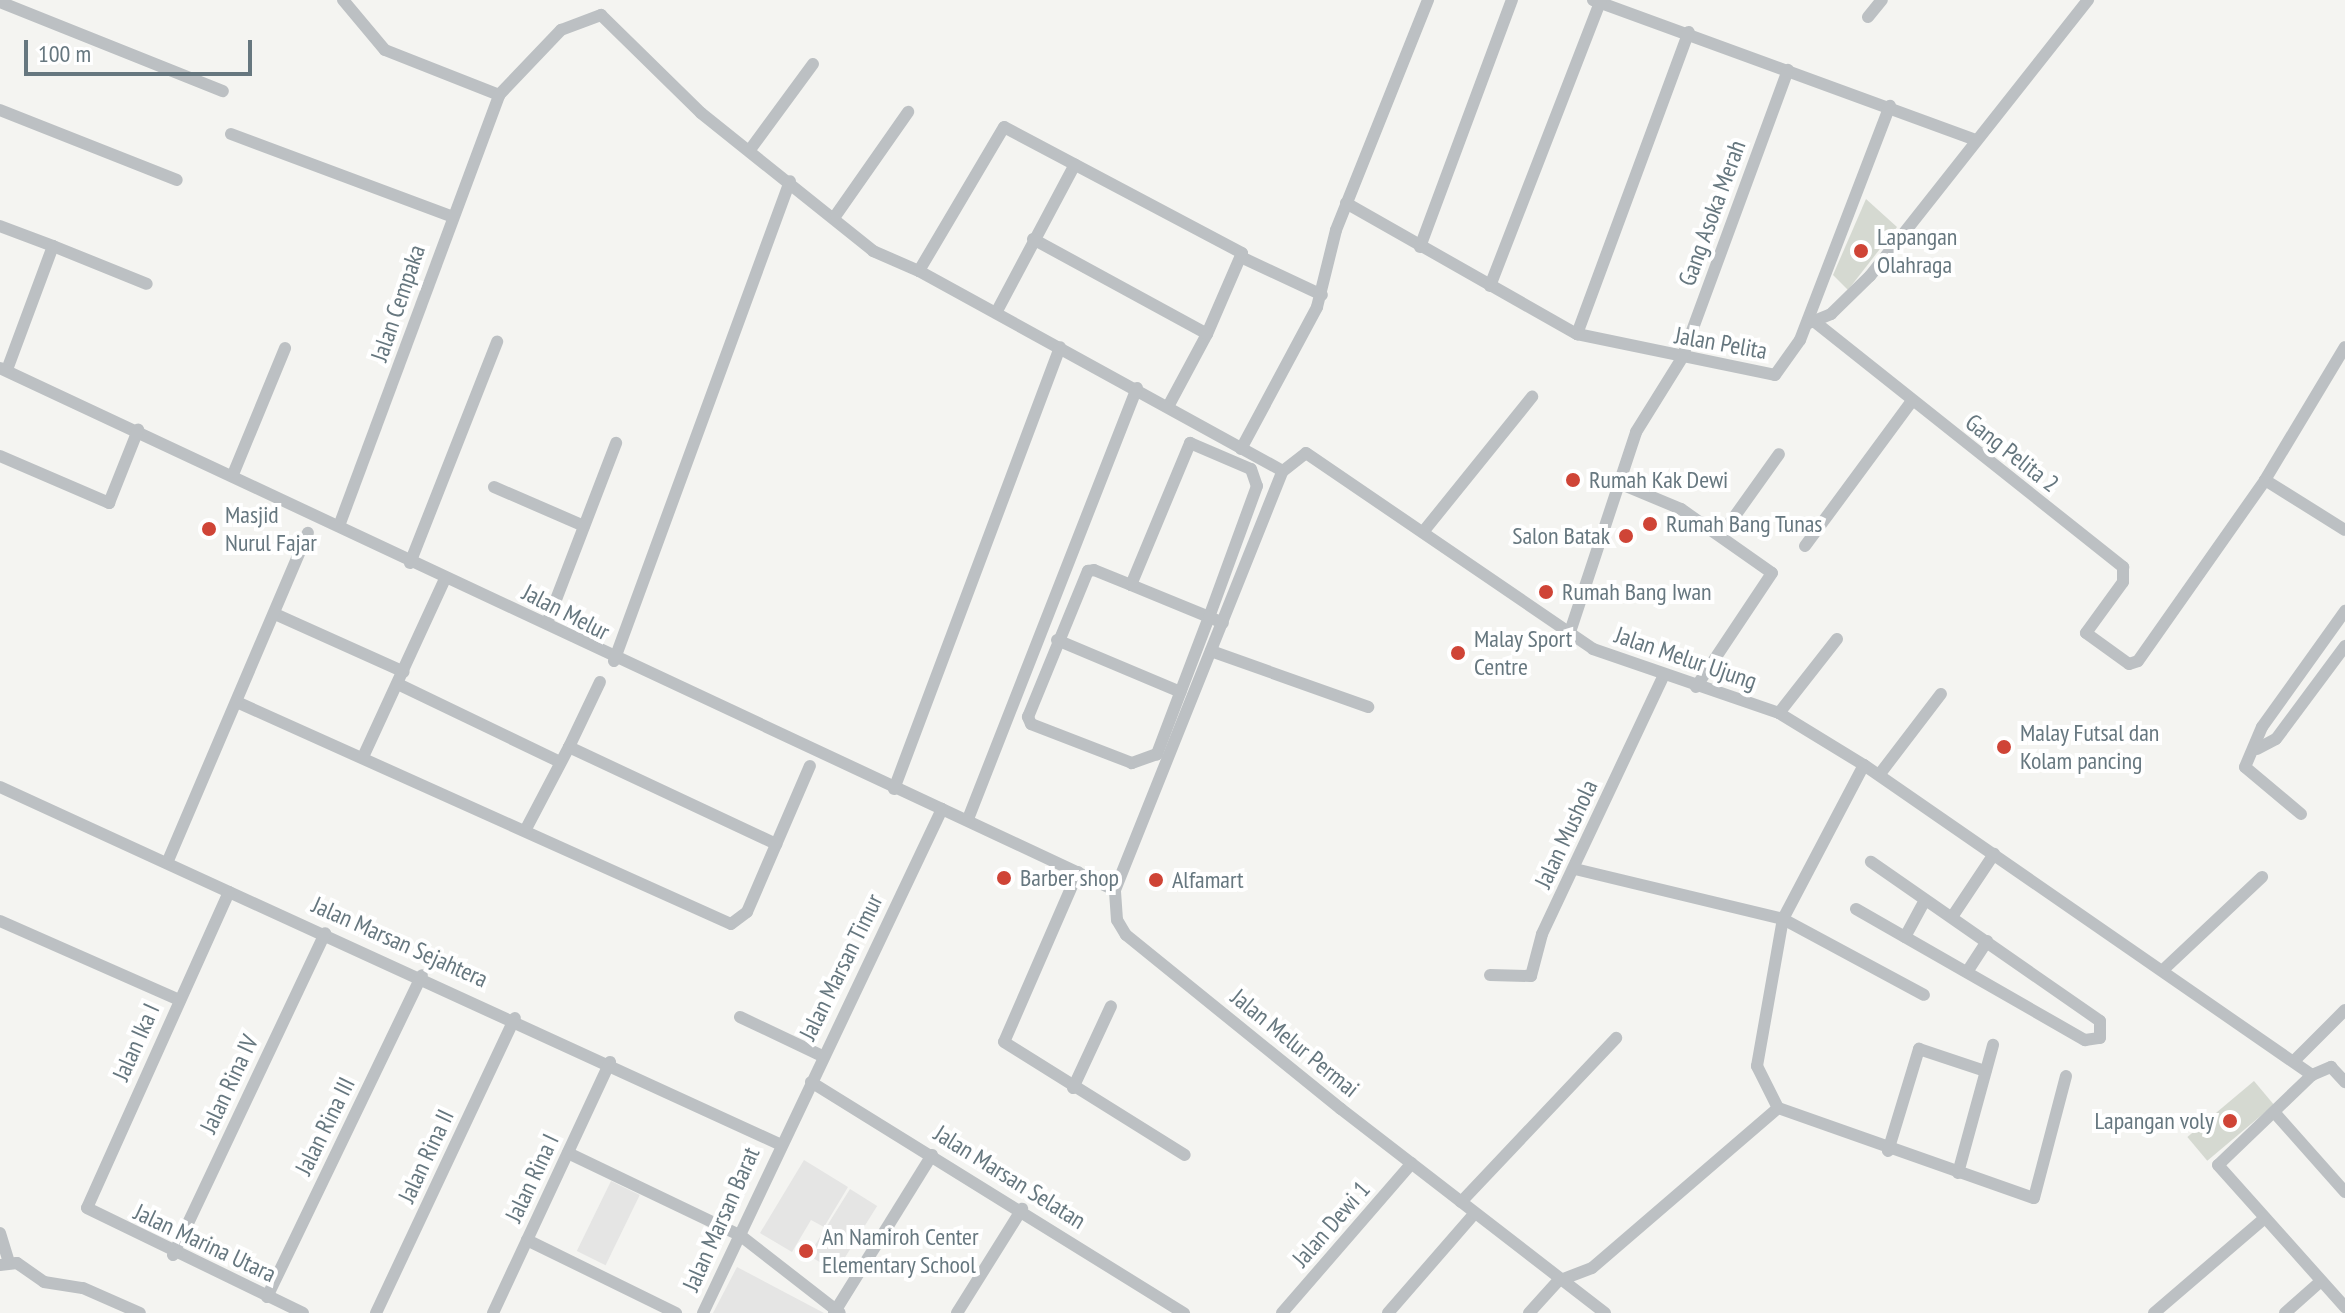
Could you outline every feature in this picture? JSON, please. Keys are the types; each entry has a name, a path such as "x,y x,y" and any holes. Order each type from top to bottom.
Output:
{"street":[{"path":"345,0 385,50 499,95 561,30 592,13 611,22 701,113 752,147 887,260 919,271 997,311 1283,471 1115,890"},
{"path":"1241,449 1322,295 1346,203 1428,0"},
{"path":"1420,247 1512,0"},
{"path":"1868,17 1882,0"},
{"name":"Jalan Pelita","path":"1346,203 1577,334 1775,375 1811,323 1870,276 1973,139 2088,0"},
{"path":"1490,286 1596,1 1689,32 1973,139"},
{"path":"0,2 223,91"},
{"path":"1577,334 1689,32"},
{"path":"752,147 813,64"},
{"name":"Gang Asoka Merah","path":"1569,635 1645,409 1682,358 1788,70"},
{"name":"Jalan Cempaka","path":"339,526 450,216 499,95"},
{"path":"1811,323 1890,106"},
{"path":"0,110 177,180"},
{"path":"836,215 908,112"},
{"path":"919,271 997,130 1014,129 1243,258 1322,295"},
{"path":"231,134 450,216"},
{"path":"997,311 1075,164"},
{"path":"614,661 790,181"},
{"path":"0,226 147,284"},
{"path":"1033,239 1207,334"},
{"path":"3,369 53,246"},
{"path":"1169,405 1243,258"},
{"name":"Gang Pelita 2","path":"1811,323 2123,567 2123,582 2086,633 2129,664 2138,661 2265,480"},
{"path":"410,563 497,342"},
{"path":"894,789 1060,347"},
{"path":"2345,347 2265,480 2345,530"},
{"path":"234,472 285,348"},
{"name":"Jalan Melur","path":"3,369 234,472 410,563 547,623 614,661 894,789 968,819 1115,890"},
{"path":"968,819 1137,388"},
{"path":"1423,532 1532,397"},
{"path":"1805,546 1911,402"},
{"path":"0,456 109,503 138,430"},
{"path":"1131,585 1190,443 1203,442 1251,469 1257,480 1209,617 1157,754 1142,765 1031,724 1057,640 1082,574 1094,570 1209,617 1223,623"},
{"path":"547,623 616,443"},
{"name":"Jalan Melur Ujung","path":"1283,471 1309,454 1569,635 1696,687 1779,713 1879,775 2312,1075"},
{"path":"1722,534 1779,454"},
{"path":"1621,484 1722,534 1773,578 1696,687"},
{"path":"494,487 584,526"},
{"path":"167,863 239,703 308,533"},
{"path":"363,757 400,685 445,579"},
{"path":"2301,814 2245,767 2257,749 2262,727 2345,611"},
{"path":"275,614 404,672"},
{"path":"2257,749 2276,739 2345,644 2332,629"},
{"path":"1779,713 1837,639"},
{"path":"1057,640 1181,692"},
{"path":"1211,651 1368,707"},
{"name":"Jalan Mushola","path":"1490,975 1531,976 1575,869 1664,675"},
{"path":"527,827 600,682"},
{"path":"400,685 560,762"},
{"path":"1879,775 1941,694"},
{"path":"239,703 527,827 731,924 747,912 810,766"},
{"path":"569,747 776,844"},
{"path":"1864,765 1783,919 1757,1066 1778,1108 1888,1151 2034,1198 2066,1076"},
{"name":"Jalan Marsan Sejahtera","path":"0,787 229,892 422,975 779,1144"},
{"name":"Jalan Marsan Timur","path":"779,1144 942,809"},
{"path":"1952,917 1994,854"},
{"path":"1856,909 2085,1040 2100,1038 2100,1021 1871,862"},
{"path":"1575,869 1783,919 1924,995"},
{"path":"1078,872 1003,1037 1007,1049 1185,1155"},
{"path":"2163,970 2262,877"},
{"name":"Jalan Melur Permai","path":"1115,890 1126,935 1558,1281 1605,1313"},
{"name":"Jalan Ika I","path":"89,1212 179,1000 229,892"},
{"path":"1905,937 1925,900"},
{"path":"0,921 179,1000"},
{"name":"Jalan Rina IV","path":"173,1255 325,933"},
{"path":"1967,972 1987,941"},
{"name":"Jalan Rina III","path":"267,1297 422,975"},
{"path":"1073,1088 1111,1006"},
{"path":"2294,1061 2345,1010"},
{"path":"740,1017 822,1056"},
{"name":"Jalan Rina II","path":"376,1313 515,1018"},
{"path":"1461,1202 1616,1038"},
{"path":"1958,1173 1993,1045"},
{"path":"1888,1151 1919,1049 1985,1071"},
{"name":"Jalan Rina I","path":"493,1313 610,1062"},
{"path":"2345,1082 2331,1067 2312,1075 2218,1165 2345,1307"},
{"name":"Jalan Marsan Selatan","path":"811,1082 1022,1209 1184,1313"},
{"path":"1529,1313 1558,1281 1592,1268 1778,1108"},
{"path":"2274,1112 2345,1192"},
{"name":"Jalan Marsan Barat","path":"703,1313 741,1236 779,1144"},
{"path":"568,1153 741,1236 836,1312 932,1155"},
{"name":"Jalan Dewi 1","path":"1282,1313 1412,1163"},
{"path":"957,1313 1022,1209"},
{"name":"Jalan Marina Utara","path":"89,1212 173,1255 303,1313"},
{"path":"1388,1313 1474,1214"},
{"path":"2154,1313 2265,1218"},
{"path":"0,1233 4,1263 44,1282 83,1288 140,1313"},
{"path":"527,1240 676,1313"},
{"path":"2285,1313 2321,1281"}],"shaded area":[{"name":"Lapangan Olahraga","path":"1866,199 1897,227 1848,290 1833,275"},
{"name":"Lapangan voly","path":"2254,1081 2274,1105 2207,1161 2187,1137"},
{"path":"804,1160 848,1187 824,1227 811,1220 792,1252 760,1233"},
{"path":"611,1181 640,1195 606,1265 577,1251"},
{"path":"850,1189 877,1206 836,1272 809,1255"},
{"path":"737,1267 824,1313 713,1313"}],"place":[{"name":"Lapangan Olahraga","path":"1861,251"},
{"name":"Rumah Kak Dewi","path":"1573,480"},
{"name":"Rumah Bang Tunas","path":"1650,524"},
{"name":"Masjid Nurul Fajar","path":"209,529"},
{"name":"Salon Batak","path":"1626,536"},
{"name":"Rumah Bang Iwan","path":"1546,592"},
{"name":"Malay Sport Centre","path":"1458,653"},
{"name":"Malay Futsal dan Kolam pancing","path":"2004,747"},
{"name":"Barber shop","path":"1004,878"},
{"name":"Alfamart","path":"1156,880"},
{"name":"Lapangan voly","path":"2230,1121"},
{"name":"An Namiroh Center Elementary School","path":"806,1251"}]}
